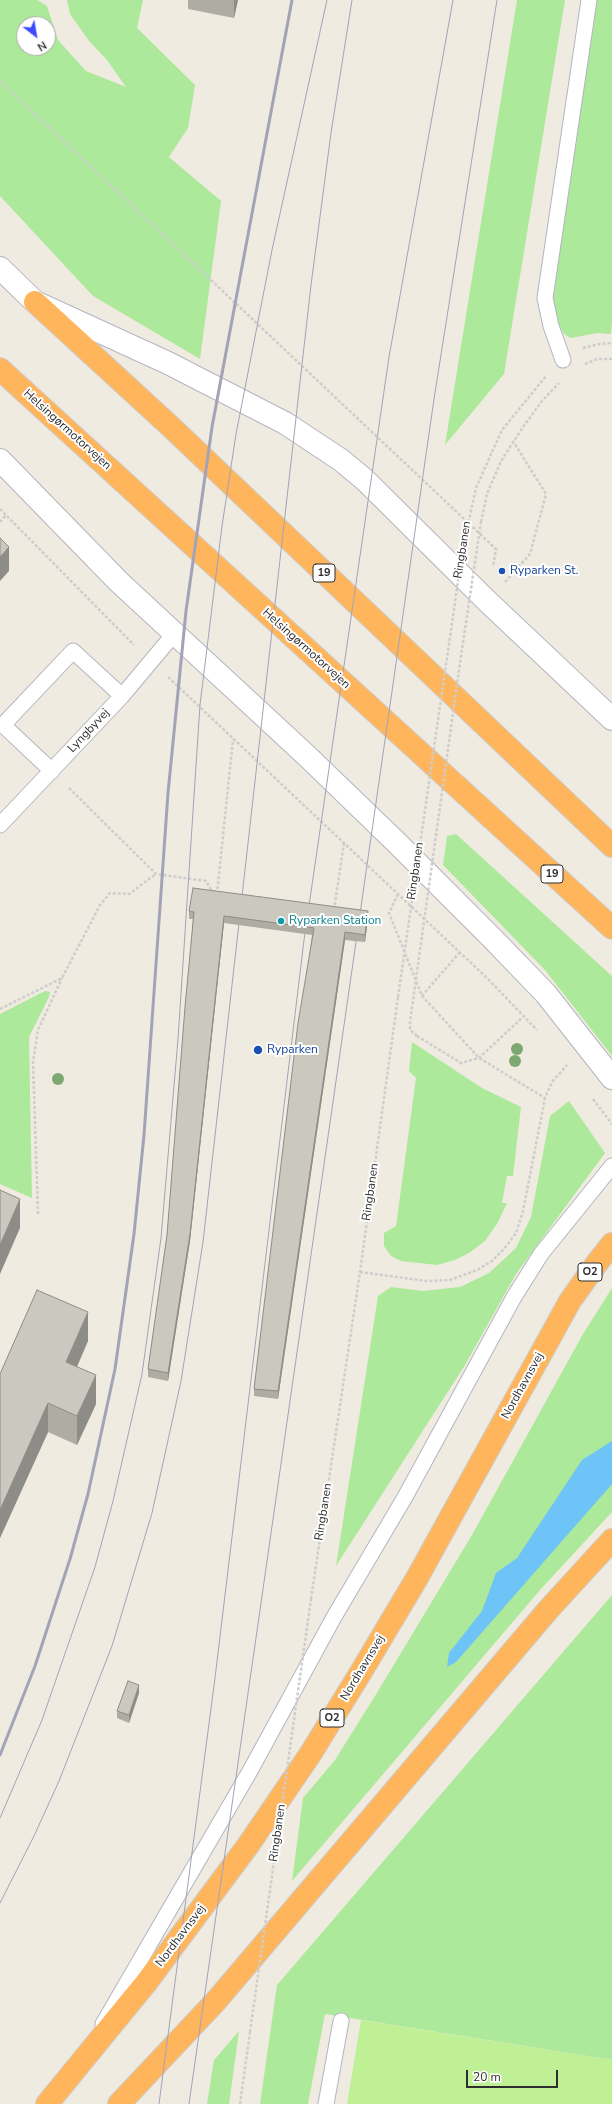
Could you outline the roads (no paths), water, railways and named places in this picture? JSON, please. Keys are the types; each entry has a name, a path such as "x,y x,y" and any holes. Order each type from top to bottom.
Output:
{"highway":[{"name":"19","path":"35,302 170,426 612,846"},
{"name":"Helsingørmotorvejen","path":"0,369 612,928"},
{"name":"Nordhavnsvej","path":"47,2104 151,1976 249,1844 311,1753 417,1578 570,1301 612,1244"},
{"path":"120,2104 216,2001 548,1610 612,1540"}],"street":[{"path":"2,268 35,302 168,363 285,423 314,441 365,480 487,601 612,719"},
{"path":"0,460 119,582 312,762 487,933 546,994 612,1078"}],"lane":[{"path":"563,360 550,326 545,298 589,0"},
{"name":"Lyngbyvej","path":"0,825 122,696 174,634"},
{"path":"52,770 3,725 8,719 73,651 122,696"},
{"path":"75,2070 250,1771 334,1617 405,1497 514,1297 541,1254 612,1166"},
{"path":"326,2104 341,2021"}],"water":[{"path":"612,1441 612,1484 456,1662 447,1667 449,1653 482,1611 496,1573 517,1558 582,1460"}],"tram line":[{"path":"0,1818 42,1720 95,1567 113,1501 142,1374 161,1238 178,1039 200,705 222,526 236,434 272,250 327,0"},
{"path":"0,1903 34,1836 59,1781 112,1646 152,1513 181,1381 203,1242 311,285 331,133 352,0"},
{"path":"159,2104 215,1678 304,940 389,357 453,0"},
{"path":"189,2104 434,399 497,0"}],"railway":[{"path":"0,1755 35,1666 70,1559 88,1494 115,1369 134,1234 144,1135 168,793 186,611 212,427 292,0"}],"place":[{"name":"Ryparken St.","path":"502,571"},
{"name":"Ryparken Station","path":"281,921"},
{"name":"Ryparken","path":"258,1050"}]}
